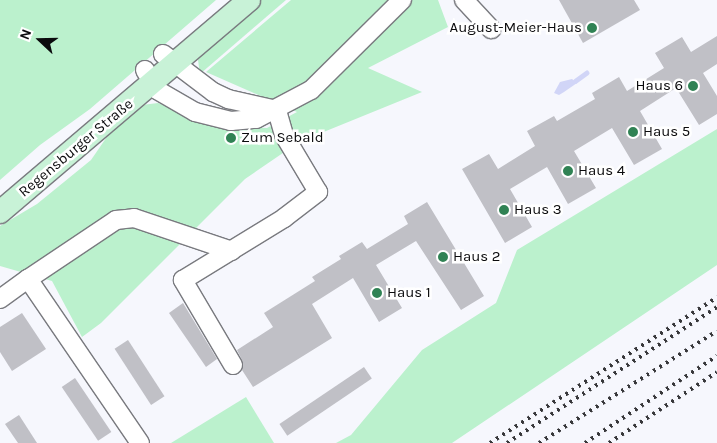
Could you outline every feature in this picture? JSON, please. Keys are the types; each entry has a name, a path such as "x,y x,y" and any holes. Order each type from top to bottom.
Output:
{"main road":[{"path":"169,59 226,0"},
{"name":"Regensburger Straße","path":"0,212 148,76 249,0"},
{"path":"0,195 148,76"}],"street":[{"path":"148,76 170,100 212,118 256,119 277,110 311,90 402,0"},
{"path":"464,0 490,29"},
{"path":"169,59 204,86 228,99 277,110"},
{"path":"233,365 183,280 232,252 318,192 284,135 277,110"},
{"path":"0,299 116,220 134,218 232,252"},
{"path":"28,279 79,352 136,442"}],"green space":[{"path":"0,0 216,0 90,109 40,145 0,180"},
{"path":"261,0 286,0 200,74 198,60 203,49"},
{"path":"291,0 438,0 448,27 368,68 422,92 299,142 245,179 101,323 82,337 52,281 0,266 0,226 37,204 91,160 113,128 142,105 158,103 217,126 267,128 297,112 206,72"},
{"path":"717,129 717,265 452,443 336,443 351,435 422,350 496,303 517,250"},
{"path":"246,397 274,443 171,443"}],"water":[{"path":"572,79 577,83 559,95 554,93 560,82"}],"building":[{"name":"August-Meier-Haus","path":"559,0 634,0 640,10 583,43"},
{"path":"717,36 717,64 703,73 717,96 717,114 699,125 676,88 640,111 662,149 634,165 612,128 574,151 596,188 568,204 547,167 510,189 532,227 505,243 462,169 489,154 498,169 535,146 527,131 554,116 557,121 595,99 592,93 619,77 627,91 664,68 655,53 682,37 691,52"},
{"path":"427,202 484,296 461,310 416,241 376,265 402,308 379,322 353,278 312,304 332,338 253,387 242,370 242,360 237,350 273,327 264,313 315,281 312,277 341,259 339,256 362,242 367,249 408,224 404,216"},
{"path":"183,303 217,359 206,367 169,313"},
{"path":"22,313 46,349 12,371 0,352 0,327"},
{"path":"128,340 164,396 151,405 115,349"},
{"path":"364,367 372,379 287,436 279,424"},
{"path":"75,378 111,432 98,441 62,387"},
{"path":"19,415 37,443 18,443 5,424"}],"waterway":[{"path":"575,81 586,73"}],"railway":[{"path":"490,443 717,297"},
{"path":"507,443 717,307"},
{"path":"539,443 717,331"},
{"path":"585,443 717,356"},
{"path":"609,443 717,372"}],"place":[{"name":"August-Meier-Haus","path":"592,28"},
{"name":"Haus 6","path":"693,86"},
{"name":"Haus 5","path":"633,132"},
{"name":"Zum Sebald","path":"231,138"},
{"name":"Haus 4","path":"568,171"},
{"name":"Haus 3","path":"504,210"},
{"name":"Haus 2","path":"443,257"},
{"name":"Haus 1","path":"377,293"}]}
